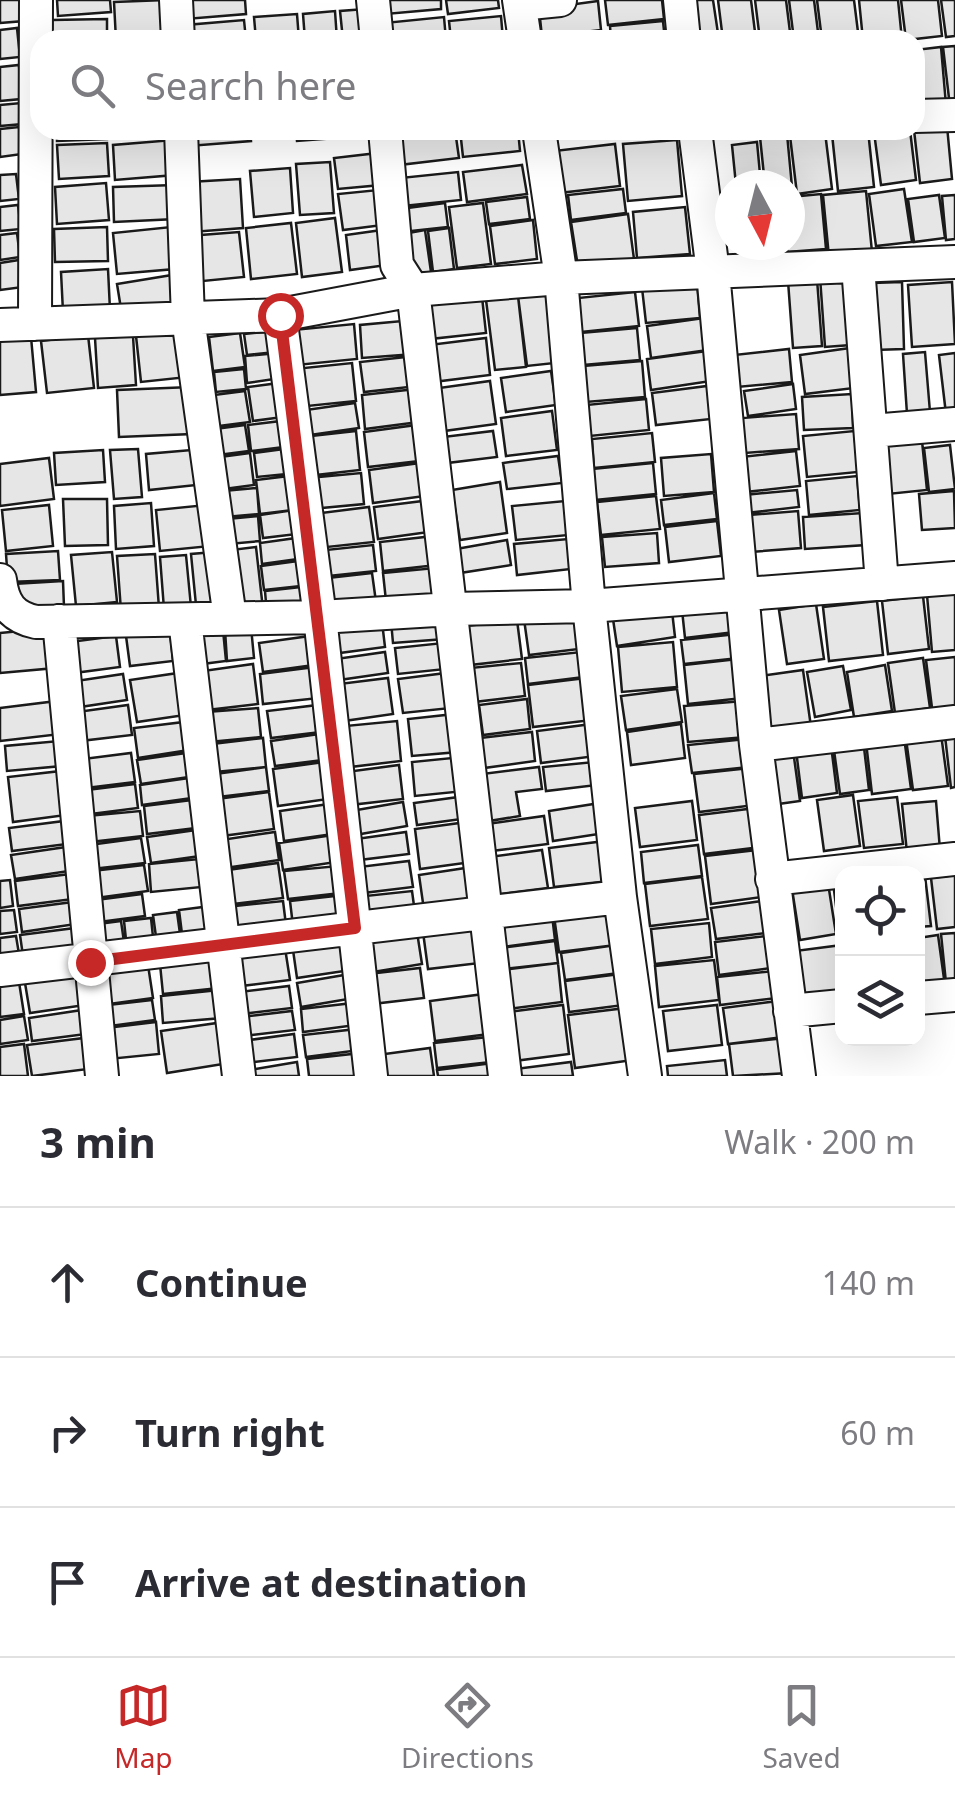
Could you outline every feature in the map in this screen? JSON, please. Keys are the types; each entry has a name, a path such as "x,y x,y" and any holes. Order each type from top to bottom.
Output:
{"street":[{"path":"36,0 36,30"},
{"path":"176,0 178,30"},
{"path":"373,0 376,30"},
{"path":"524,30 520,2 560,0"},
{"path":"680,0 683,30"},
{"path":"925,116 955,115"},
{"path":"34,324 35,140"},
{"path":"181,140 188,318 230,618"},
{"path":"386,140 397,265 412,290 506,1076"},
{"path":"541,140 562,278 589,606 644,1076"},
{"path":"696,140 756,745 799,1076"},
{"path":"0,325 280,315 412,290 562,278 955,262"},
{"path":"858,266 882,584"},
{"path":"280,315 320,618 371,1076"},
{"path":"872,431 955,424"},
{"path":"0,580 10,610 21,619 59,621 320,618 452,609 589,606 955,578"},
{"path":"186,620 238,1076"},
{"path":"59,621 102,1076"},
{"path":"756,745 955,722"},
{"path":"772,879 955,859"},
{"path":"0,970 620,896"},
{"path":"925,997 955,995"},
{"path":"790,1011 835,1007"}],"building":[{"path":"0,0 22,0 24,21 0,23"},
{"path":"57,0 110,0 111,12 58,16"},
{"path":"166,0 168,30 115,30 114,2"},
{"path":"185,0 245,0 246,14 186,19"},
{"path":"385,0 441,0 441,9 386,14"},
{"path":"446,0 498,0 499,8 448,14"},
{"path":"605,0 662,0 664,19 608,25"},
{"path":"688,0 713,0 718,30 692,30"},
{"path":"718,0 751,0 755,30 722,30"},
{"path":"755,0 786,0 790,30 759,30"},
{"path":"789,0 814,0 818,30 793,30"},
{"path":"817,0 854,0 858,30 821,30"},
{"path":"859,0 898,0 901,30 862,30"},
{"path":"901,0 938,0 942,36 925,38 925,30 905,30"},
{"path":"941,0 955,0 955,36 946,37"},
{"path":"598,1 601,30 541,30 539,9"},
{"path":"365,9 367,30 342,30 340,11"},
{"path":"335,11 336,30 304,30 303,14"},
{"path":"297,14 298,30 255,30 254,17"},
{"path":"501,16 502,30 450,30 449,21"},
{"path":"444,17 445,30 384,30 384,23"},
{"path":"107,19 107,30 52,30 52,20"},
{"path":"244,20 245,30 187,30 186,25"},
{"path":"663,21 664,30 610,30 610,26"},
{"path":"17,28 20,57 0,59 0,30"},
{"path":"955,46 955,106 950,107 943,47"},
{"path":"941,47 946,105 925,107 925,49"},
{"path":"19,65 21,99 0,101 0,67"},
{"path":"21,103 23,124 0,126 0,105"},
{"path":"947,126 952,179 920,183 915,140 925,140 925,129"},
{"path":"19,127 22,154 0,157 0,129"},
{"path":"173,140 175,175 115,180 113,145"},
{"path":"189,140 251,141 189,146"},
{"path":"396,140 456,140 459,158 399,165"},
{"path":"461,140 519,140 520,151 463,157"},
{"path":"677,140 682,196 628,201 623,144"},
{"path":"760,140 788,140 790,170 763,170"},
{"path":"790,140 826,140 832,189 805,193 805,170 794,170"},
{"path":"833,140 869,140 874,187 838,191"},
{"path":"875,140 911,140 916,180 881,185"},
{"path":"757,142 760,170 734,170 732,145"},
{"path":"107,143 109,176 59,179 57,145"},
{"path":"615,144 620,186 559,193 554,151"},
{"path":"378,153 381,185 338,189 334,158"},
{"path":"330,162 334,213 300,215 296,164"},
{"path":"522,165 527,194 467,202 463,172"},
{"path":"290,168 293,213 254,217 250,171"},
{"path":"458,172 461,200 403,206 400,178"},
{"path":"16,174 19,199 0,201 0,175"},
{"path":"240,179 243,228 192,232 189,182"},
{"path":"106,183 109,220 57,224 55,187"},
{"path":"175,185 176,219 114,222 113,187"},
{"path":"623,189 626,213 571,220 568,195"},
{"path":"904,189 912,242 876,246 869,194"},
{"path":"378,190 383,225 343,230 338,194"},
{"path":"866,191 872,252 829,257 823,195"},
{"path":"821,194 826,249 805,251 805,196"},
{"path":"939,195 945,238 914,242 908,199"},
{"path":"955,195 955,239 946,240 942,196"},
{"path":"527,197 530,219 489,224 486,202"},
{"path":"445,203 448,227 402,232 400,209"},
{"path":"483,203 491,264 457,268 449,207"},
{"path":"18,205 21,229 0,231 0,207"},
{"path":"685,207 690,254 637,258 633,212"},
{"path":"628,214 634,259 578,267 571,222"},
{"path":"335,218 342,272 302,277 296,223"},
{"path":"533,220 537,259 495,264 490,226"},
{"path":"291,223 297,274 251,279 246,228"},
{"path":"107,227 108,261 55,262 54,229"},
{"path":"171,227 175,269 117,274 113,233"},
{"path":"449,228 454,269 433,272 428,231"},
{"path":"382,230 387,265 350,270 346,235"},
{"path":"425,230 431,272 408,274 403,234"},
{"path":"239,232 244,277 193,282 188,236"},
{"path":"17,233 20,257 0,260 0,235"},
{"path":"19,260 23,287 0,290 0,263"},
{"path":"108,269 110,310 63,312 61,272"},
{"path":"172,275 177,306 122,315 117,284"},
{"path":"846,275 851,345 825,347 820,277"},
{"path":"817,279 822,346 793,348 788,281"},
{"path":"902,282 904,349 874,350 872,283"},
{"path":"952,282 955,344 912,347 908,285"},
{"path":"697,283 700,318 646,323 642,288"},
{"path":"546,292 555,363 527,366 518,296"},
{"path":"635,292 639,326 581,332 578,298"},
{"path":"518,296 526,367 495,370 486,300"},
{"path":"482,297 486,333 430,339 426,302"},
{"path":"704,318 708,350 651,358 647,326"},
{"path":"413,320 415,354 362,358 360,325"},
{"path":"354,324 357,359 297,365 293,330"},
{"path":"637,328 640,360 583,365 580,333"},
{"path":"183,331 188,377 141,382 136,336"},
{"path":"273,331 276,352 247,355 244,334"},
{"path":"240,333 245,367 213,371 209,337"},
{"path":"88,335 94,388 47,393 41,341"},
{"path":"133,336 136,385 98,388 95,338"},
{"path":"31,337 36,392 0,395 0,340"},
{"path":"486,338 490,375 433,382 429,345"},
{"path":"850,348 854,388 805,394 800,355"},
{"path":"789,349 792,382 737,387 734,355"},
{"path":"707,351 711,381 651,390 647,359"},
{"path":"925,352 930,412 907,414 903,354"},
{"path":"278,353 281,378 247,383 245,356"},
{"path":"955,353 955,413 946,414 939,355"},
{"path":"415,356 418,386 364,392 360,362"},
{"path":"642,361 645,397 586,402 583,366"},
{"path":"352,363 356,401 298,407 294,369"},
{"path":"244,369 246,389 216,392 214,372"},
{"path":"551,371 556,405 506,412 501,378"},
{"path":"490,381 496,424 444,431 439,388"},
{"path":"279,383 283,417 253,421 248,387"},
{"path":"793,384 796,409 748,416 744,391"},
{"path":"707,386 711,419 656,425 652,393"},
{"path":"191,387 192,434 119,437 117,390"},
{"path":"416,389 419,422 365,429 362,395"},
{"path":"245,391 250,422 219,426 214,395"},
{"path":"852,394 853,428 804,430 802,397"},
{"path":"646,399 649,430 590,436 586,405"},
{"path":"355,403 359,428 303,436 299,411"},
{"path":"552,411 557,450 506,456 501,418"},
{"path":"796,414 799,449 745,453 742,418"},
{"path":"281,421 284,447 251,451 248,425"},
{"path":"424,424 428,460 368,467 364,432"},
{"path":"245,425 249,451 218,455 215,429"},
{"path":"356,431 360,470 307,476 302,437"},
{"path":"493,431 497,457 447,463 443,437"},
{"path":"854,431 858,472 807,477 803,436"},
{"path":"652,433 655,462 594,468 592,439"},
{"path":"922,441 927,490 888,494 883,444"},
{"path":"950,445 955,489 929,492 924,448"},
{"path":"138,449 142,497 114,499 110,450"},
{"path":"203,449 206,484 149,490 146,454"},
{"path":"284,449 287,474 257,477 254,453"},
{"path":"103,450 105,482 56,485 54,453"},
{"path":"796,451 800,486 745,492 741,457"},
{"path":"250,453 254,485 224,489 220,457"},
{"path":"711,454 714,492 664,496 661,458"},
{"path":"558,456 562,483 507,489 503,463"},
{"path":"49,458 54,499 0,506 0,464"},
{"path":"427,462 432,495 373,503 369,470"},
{"path":"653,463 656,494 595,500 592,469"},
{"path":"361,473 364,504 311,509 308,478"},
{"path":"289,476 293,510 260,514 256,480"},
{"path":"857,476 860,510 809,515 806,481"},
{"path":"500,482 507,533 460,540 452,490"},
{"path":"257,488 259,514 225,517 223,491"},
{"path":"797,490 799,507 746,513 744,495"},
{"path":"954,491 955,528 922,530 919,494"},
{"path":"714,493 717,519 664,525 661,500"},
{"path":"656,496 660,529 601,535 597,502"},
{"path":"63,499 107,499 108,545 65,546"},
{"path":"431,500 436,531 378,539 374,507"},
{"path":"565,501 569,535 516,540 512,506"},
{"path":"151,503 154,546 116,549 114,506"},
{"path":"49,505 53,546 6,551 2,510"},
{"path":"206,505 211,546 160,551 156,510"},
{"path":"369,507 374,542 318,548 313,514"},
{"path":"294,510 297,534 263,538 260,515"},
{"path":"798,511 801,548 751,552 749,515"},
{"path":"863,513 866,545 805,549 803,517"},
{"path":"258,516 260,541 229,544 227,519"},
{"path":"717,521 721,556 669,562 665,527"},
{"path":"657,533 659,563 605,567 602,537"},
{"path":"434,536 437,565 383,571 380,542"},
{"path":"296,538 298,559 262,564 260,543"},
{"path":"568,539 571,569 517,575 514,544"},
{"path":"507,540 511,565 460,573 456,549"},
{"path":"373,545 376,571 319,577 316,551"},
{"path":"256,547 263,609 238,611 231,550"},
{"path":"58,551 60,580 8,582 6,554"},
{"path":"112,552 117,602 76,606 71,555"},
{"path":"214,552 219,602 196,605 191,554"},
{"path":"155,554 159,608 121,611 117,556"},
{"path":"186,555 191,607 164,609 160,557"},
{"path":"298,561 301,586 264,590 261,566"},
{"path":"435,568 438,596 386,601 383,573"},
{"path":"372,573 376,602 323,608 319,579"},
{"path":"63,581 64,607 15,611 13,584"},
{"path":"301,587 304,610 267,614 265,591"},
{"path":"955,593 955,650 932,652 927,595"},
{"path":"923,596 929,649 888,654 882,601"},
{"path":"877,601 883,655 829,661 823,607"},
{"path":"731,604 735,632 685,638 682,610"},
{"path":"816,604 824,659 787,664 779,610"},
{"path":"672,611 675,637 617,646 613,619"},
{"path":"575,613 579,649 529,655 524,619"},
{"path":"443,618 445,639 393,643 391,621"},
{"path":"517,620 522,659 470,665 466,626"},
{"path":"382,622 385,647 332,654 329,629"},
{"path":"251,627 254,658 227,661 225,630"},
{"path":"51,628 55,668 0,673 0,633"},
{"path":"223,630 226,661 202,664 199,632"},
{"path":"170,631 173,661 130,666 126,636"},
{"path":"737,634 739,658 684,664 681,640"},
{"path":"116,636 120,667 74,673 70,642"},
{"path":"310,636 314,665 263,672 259,643"},
{"path":"673,642 677,687 622,692 618,647"},
{"path":"443,643 446,669 398,674 395,648"},
{"path":"385,652 388,673 339,680 336,659"},
{"path":"581,652 584,677 528,684 525,658"},
{"path":"955,657 955,713 933,716 926,660"},
{"path":"923,658 930,708 895,713 888,663"},
{"path":"738,659 743,698 688,704 684,665"},
{"path":"521,663 525,696 474,702 470,668"},
{"path":"253,664 258,704 207,710 203,671"},
{"path":"885,665 892,711 854,717 847,672"},
{"path":"843,666 851,710 815,717 807,672"},
{"path":"315,667 319,698 263,704 260,674"},
{"path":"803,670 811,727 769,732 761,676"},
{"path":"178,673 185,715 137,722 130,680"},
{"path":"446,673 451,708 403,713 398,679"},
{"path":"123,674 127,700 80,707 76,681"},
{"path":"388,678 393,714 344,721 339,684"},
{"path":"586,678 592,720 533,727 528,685"},
{"path":"677,689 682,722 626,730 621,696"},
{"path":"527,699 530,729 483,735 479,705"},
{"path":"57,701 61,734 0,741 0,708"},
{"path":"743,701 746,737 688,742 684,706"},
{"path":"128,705 132,735 80,741 77,712"},
{"path":"318,705 321,732 271,738 267,711"},
{"path":"258,708 261,737 209,742 206,712"},
{"path":"455,714 458,752 412,756 408,719"},
{"path":"397,721 401,761 350,767 345,726"},
{"path":"184,722 189,750 138,758 134,728"},
{"path":"592,724 596,756 541,763 537,731"},
{"path":"681,724 685,758 631,765 627,732"},
{"path":"532,732 535,761 484,768 480,738"},
{"path":"319,734 323,760 275,766 271,741"},
{"path":"941,734 948,786 913,790 906,739"},
{"path":"955,735 955,787 951,788 945,736"},
{"path":"904,737 911,789 872,794 866,742"},
{"path":"263,738 266,767 215,772 212,744"},
{"path":"746,739 749,767 692,773 688,745"},
{"path":"863,739 869,790 840,794 833,743"},
{"path":"59,741 62,766 7,771 5,746"},
{"path":"831,745 837,793 802,798 796,750"},
{"path":"793,750 800,801 771,805 764,754"},
{"path":"131,753 135,782 86,788 83,759"},
{"path":"186,753 189,777 141,784 137,760"},
{"path":"462,757 465,791 415,796 412,762"},
{"path":"324,762 328,799 278,806 273,769"},
{"path":"594,762 597,785 546,791 543,767"},
{"path":"399,765 403,799 350,805 346,772"},
{"path":"266,767 269,791 218,797 215,774"},
{"path":"539,767 542,789 516,792 520,816 489,821 482,774"},
{"path":"750,768 755,805 699,812 694,774"},
{"path":"61,771 66,815 13,822 8,777"},
{"path":"189,778 192,798 142,805 140,785"},
{"path":"135,784 138,808 91,814 87,790"},
{"path":"269,792 274,829 222,836 217,799"},
{"path":"853,795 860,846 824,851 817,800"},
{"path":"466,796 469,818 417,825 414,803"},
{"path":"897,797 903,844 864,848 858,801"},
{"path":"192,800 196,828 147,834 144,806"},
{"path":"692,801 697,840 640,847 635,808"},
{"path":"936,801 940,850 907,853 902,804"},
{"path":"403,802 407,826 355,835 351,811"},
{"path":"600,803 605,833 553,841 549,811"},
{"path":"329,804 333,834 284,841 280,811"},
{"path":"756,808 761,847 704,854 699,815"},
{"path":"140,811 143,836 90,842 87,816"},
{"path":"544,816 548,844 491,851 487,824"},
{"path":"64,821 67,844 12,851 9,828"},
{"path":"467,822 472,862 420,869 415,829"},
{"path":"196,830 200,856 151,863 147,837"},
{"path":"275,832 279,860 225,868 221,840"},
{"path":"406,832 409,854 359,860 356,839"},
{"path":"333,835 336,862 283,870 279,843"},
{"path":"141,838 145,863 92,869 89,845"},
{"path":"605,841 610,881 554,887 549,848"},
{"path":"698,845 702,876 644,883 641,852"},
{"path":"66,847 69,871 15,879 11,855"},
{"path":"542,850 548,888 493,895 489,857"},
{"path":"757,850 762,897 711,904 705,856"},
{"path":"199,859 202,887 151,892 149,864"},
{"path":"409,861 413,887 363,893 359,867"},
{"path":"278,863 283,898 233,904 228,870"},
{"path":"144,865 148,891 96,898 92,871"},
{"path":"338,866 341,893 288,899 284,871"},
{"path":"472,867 477,901 424,910 419,875"},
{"path":"70,874 73,899 18,906 15,881"},
{"path":"955,875 955,927 937,929 931,878"},
{"path":"925,876 931,926 925,926"},
{"path":"702,877 708,919 650,926 645,884"},
{"path":"10,880 13,906 0,908 0,881"},
{"path":"828,883 835,934 800,940 792,889"},
{"path":"412,891 415,913 368,918 365,896"},
{"path":"142,894 145,916 99,922 96,900"},
{"path":"344,895 347,920 293,926 290,901"},
{"path":"283,901 286,925 238,931 235,906"},
{"path":"762,901 766,933 716,939 711,908"},
{"path":"73,902 76,924 22,932 19,909"},
{"path":"211,906 215,938 183,942 179,910"},
{"path":"611,908 616,945 559,952 554,916"},
{"path":"14,910 17,932 0,934 0,911"},
{"path":"177,912 181,941 157,944 153,915"},
{"path":"552,915 555,940 503,947 500,923"},
{"path":"151,918 154,946 127,949 124,921"},
{"path":"121,921 125,949 102,952 98,924"},
{"path":"709,923 712,957 655,964 651,929"},
{"path":"476,926 480,963 428,969 423,932"},
{"path":"75,928 79,955 24,963 20,935"},
{"path":"417,932 422,964 373,972 368,939"},
{"path":"955,933 955,982 946,983 941,934"},
{"path":"938,935 945,986 925,989 925,937"},
{"path":"16,936 20,960 0,963 0,938"},
{"path":"767,936 771,968 719,975 715,942"},
{"path":"346,941 351,970 297,978 293,950"},
{"path":"555,941 558,963 504,969 501,948"},
{"path":"616,945 619,973 565,980 561,953"},
{"path":"835,946 835,994 801,998 795,951"},
{"path":"285,948 290,980 241,986 237,954"},
{"path":"216,958 219,988 163,994 160,964"},
{"path":"714,960 719,1000 659,1007 655,966"},
{"path":"558,963 562,1002 508,1009 503,970"},
{"path":"148,965 153,998 102,1005 98,972"},
{"path":"420,968 424,998 372,1004 368,974"},
{"path":"774,971 777,998 720,1005 717,977"},
{"path":"350,974 354,998 301,1007 297,983"},
{"path":"620,974 624,1005 569,1012 565,981"},
{"path":"80,976 85,1005 30,1013 25,983"},
{"path":"19,982 24,1014 0,1017 0,984"},
{"path":"289,986 292,1008 242,1014 239,992"},
{"path":"219,990 222,1018 163,1023 161,996"},
{"path":"484,994 489,1034 435,1041 430,1001"},
{"path":"152,1000 155,1020 110,1026 108,1005"},
{"path":"778,1001 783,1037 728,1044 723,1008"},
{"path":"353,1003 356,1025 303,1032 301,1009"},
{"path":"563,1005 569,1054 514,1061 508,1012"},
{"path":"717,1005 722,1045 668,1051 663,1011"},
{"path":"626,1008 633,1060 575,1068 568,1015"},
{"path":"82,1010 86,1034 32,1041 29,1018"},
{"path":"292,1011 295,1030 243,1036 241,1017"},
{"path":"24,1016 28,1040 0,1044 0,1020"},
{"path":"156,1022 159,1054 109,1059 106,1028"},
{"path":"217,1023 223,1064 167,1073 161,1031"},
{"path":"357,1029 360,1050 306,1057 303,1035"},
{"path":"294,1034 297,1057 245,1063 242,1041"},
{"path":"488,1037 491,1062 437,1068 434,1043"},
{"path":"84,1038 88,1069 32,1076 27,1045"},
{"path":"785,1038 789,1073 733,1076 729,1044"},
{"path":"24,1044 28,1076 0,1076 0,1047"},
{"path":"430,1048 434,1076 380,1076 377,1055"},
{"path":"361,1053 364,1076 309,1076 307,1059"},
{"path":"725,1060 727,1076 668,1076 667,1066"},
{"path":"297,1062 299,1076 245,1076 244,1071"},
{"path":"571,1062 573,1076 516,1076 515,1069"},
{"path":"493,1063 495,1076 438,1076 437,1070"}],"route":[{"path":"90,962 355,928 280,315"}]}
